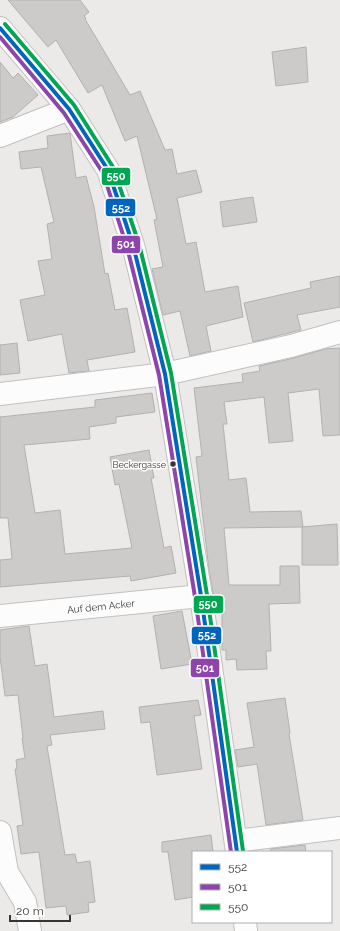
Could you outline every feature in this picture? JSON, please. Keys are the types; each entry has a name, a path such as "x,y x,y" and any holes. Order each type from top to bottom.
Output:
{"street":[{"path":"0,28 69,109 108,170 133,245 165,374 201,596 236,847 340,828"},
{"path":"0,136 69,109"},
{"path":"0,394 165,374 291,346 340,332"},
{"name":"Auf dem Acker","path":"0,616 201,596"},
{"path":"0,832 7,872 25,902 30,931"}],"building":[{"path":"8,0 80,0 89,12 84,16 86,18 85,19 130,95 140,91 165,150 172,149 177,174 196,170 202,192 177,198 186,244 196,242 205,292 238,286 243,317 206,326 211,351 190,356 180,311 163,315 152,269 163,267 154,220 157,219 137,136 125,141 102,85 88,93 56,40 48,47"},
{"path":"306,47 308,82 276,86 272,52"},
{"path":"0,62 13,78 18,73 38,95 13,117 0,122"},
{"path":"70,133 76,178 86,176 94,207 105,274 108,273 115,310 127,308 135,352 87,360 89,371 69,373 62,334 28,341 20,300 45,295 38,261 52,259 47,224 54,222 41,167 21,169 19,152 48,148 47,136"},
{"path":"253,197 257,222 223,227 220,202"},
{"path":"340,276 340,307 297,315 301,330 253,342 244,303 311,288 310,282"},
{"path":"17,343 20,373 0,375 0,345"},
{"path":"340,348 340,435 323,436 319,389 288,393 293,441 269,443 264,397 224,402 227,424 223,424 229,480 246,478 250,512 301,511 303,527 224,528 229,585 280,585 280,566 299,566 300,603 269,604 271,651 266,651 267,669 237,670 236,659 226,660 226,650 222,650 222,605 215,605 209,570 196,457 202,456 194,388 243,382 242,374 260,371 259,366 325,349"},
{"path":"152,393 155,412 116,417 116,423 89,427 90,439 24,445 35,513 60,510 65,554 132,548 119,484 115,485 110,457 149,450 154,478 151,478 164,548 171,546 176,573 131,581 130,576 0,587 0,560 12,559 8,518 0,518 0,417 95,407 95,400"},
{"path":"337,524 338,565 302,565 302,527"},
{"path":"182,611 192,664 161,669 153,616"},
{"path":"29,626 35,666 47,664 54,717 103,711 105,729 50,735 52,745 47,746 65,855 75,854 77,863 90,861 95,902 88,903 89,912 67,915 66,906 46,908 39,852 21,854 17,826 23,825 15,769 17,769 16,760 25,758 18,695 5,696 0,657 0,630"},
{"path":"285,698 289,734 303,820 266,825 257,764 238,767 235,750 254,747 247,703"},
{"path":"198,700 201,715 194,716 202,769 157,775 150,722 141,723 139,707"},
{"path":"211,835 213,851 192,851 192,897 175,900 168,852 162,852 162,842"},
{"path":"305,845 306,851 271,851 270,849"}],"transit line":[{"name":"550","path":"5,24 74,105 113,167 139,244 171,373 207,595 243,851"},
{"name":"552","path":"0,28 69,109 108,170 133,245 165,374 201,596 237,851"},
{"name":"501","path":"0,37 64,113 103,173 127,247 159,375 195,597 231,851"}],"place":[{"name":"Beckergasse","path":"173,464"}]}
